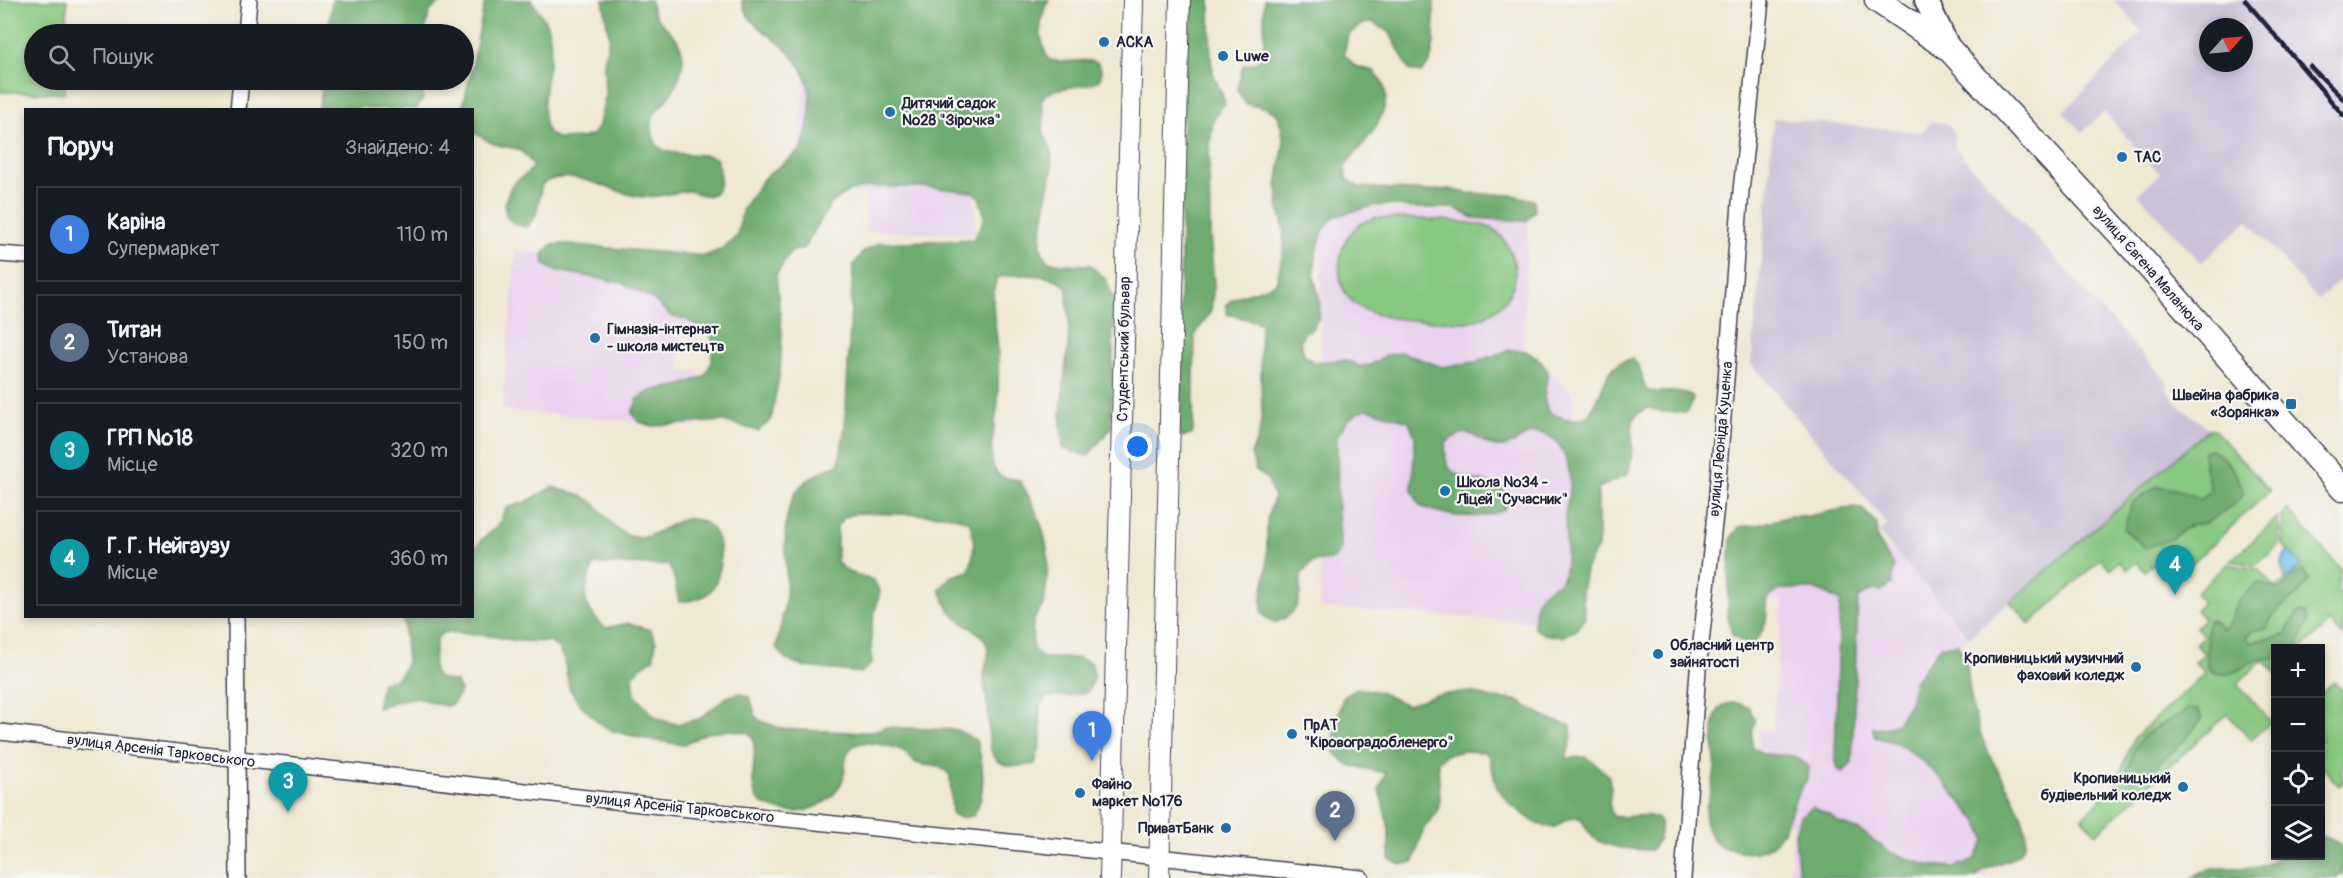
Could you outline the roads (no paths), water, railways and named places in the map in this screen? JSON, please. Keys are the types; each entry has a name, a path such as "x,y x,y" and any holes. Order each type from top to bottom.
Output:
{"main road":[{"name":"вулиця Євгена Маланюка","path":"1876,0 1949,48 2122,236 2343,489"},
{"path":"1926,0 1949,48"}],"street":[{"path":"247,24 249,0"},
{"name":"Студентський бульвар","path":"1110,878 1133,0"},
{"path":"1160,868 1180,0"},
{"name":"вулиця Леоніда Куценка","path":"1683,878 1698,670 1716,505 1741,190 1761,0"},
{"path":"238,108 241,90"},
{"path":"0,254 24,256"},
{"path":"236,618 238,878"},
{"name":"вулиця Арсенія Тарковського","path":"0,732 237,760 1112,854 1160,868 1361,878"}],"water":[{"path":"2288,550 2302,565 2286,580 2282,565"}],"railway":[{"path":"2245,0 2343,115"},
{"path":"2310,66 2343,99"}],"place":[{"name":"АСКА","path":"1104,42"},
{"name":"Luwe","path":"1223,56"},
{"name":"Дитячий садок №28 \"Зірочка\"","path":"890,112"},
{"name":"ТАС","path":"2122,157"},
{"name":"Гімназія-інтернат - школа мистецтв","path":"595,338"},
{"name":"Швейна фабрика «Зорянка»","path":"2291,404"},
{"name":"Школа №34 - Ліцей \"Сучасник\"","path":"1445,491"},
{"name":"Г. Г. Нейгаузу","path":"2175,595"},
{"name":"Обласний центр зайнятості","path":"1658,654"},
{"name":"Кропивницький музичний фаховий коледж","path":"2136,667"},
{"name":"ПрАТ \"Кіровоградобленерго\"","path":"1292,734"},
{"name":"Каріна","path":"1092,761"},
{"name":"Кропивницький будівельний коледж","path":"2183,787"},
{"name":"Файно маркет №176","path":"1080,793"},
{"name":"ГРП №18","path":"288,812"},
{"name":"ПриватБанк","path":"1226,828"},
{"name":"Титан","path":"1335,841"}]}
